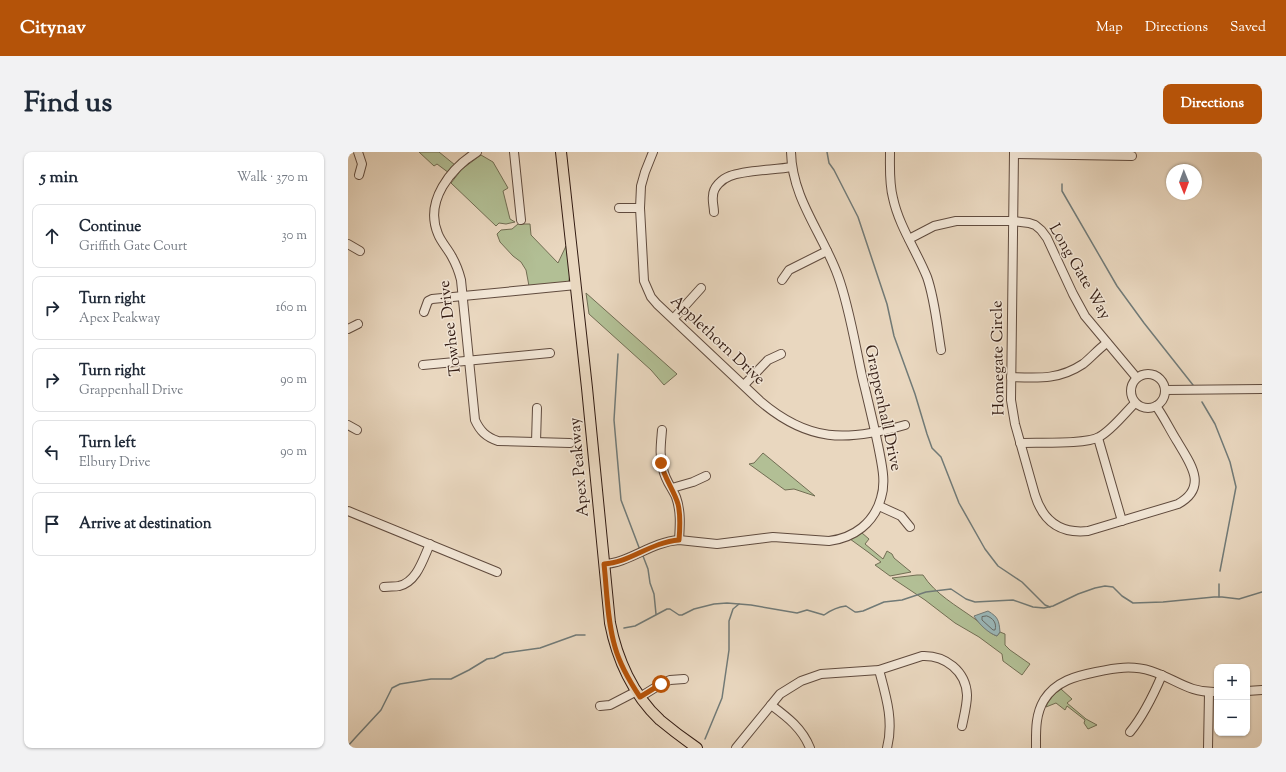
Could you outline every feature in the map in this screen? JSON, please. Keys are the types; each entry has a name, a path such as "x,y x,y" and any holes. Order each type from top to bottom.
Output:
{"main road":[{"name":"Apex Peakway","path":"561,152 610,623 615,648 625,672 638,694 659,719 697,748"}],"street":[{"path":"358,152 362,164 359,175"},
{"name":"Towhee Drive","path":"478,152 464,162 441,188 435,204 434,212 434,219 438,233 458,270 463,297 474,414 481,431 491,439 498,441 570,443"},
{"path":"514,152 521,220"},
{"name":"Applethorn Drive","path":"652,152 641,186 640,208 644,281 651,297 773,412 788,422 803,429 837,436 857,436 889,430 905,425"},
{"name":"Grappenhall Drive","path":"604,564 618,562 660,544 679,540 717,544 773,537 829,541 835,540 861,529 871,519 879,506 883,490 883,478 875,432 842,288 834,266 803,204 797,188 792,167 791,152"},
{"path":"890,152 890,179 893,198 900,220 922,265 930,287 941,350"},
{"path":"1014,153 1132,156"},
{"name":"Homegate Circle","path":"1014,153 1011,378 1012,411 1038,505 1046,518 1055,525 1068,531 1088,532 1178,504 1188,498 1194,486 1194,471 1156,406"},
{"path":"714,212 714,191 722,181 727,178 740,174 792,167"},
{"path":"619,208 640,208"},
{"name":"Long Gate Way","path":"909,239 934,226 948,222 1013,221 1030,223 1044,234 1080,309 1136,377"},
{"path":"348,244 360,250"},
{"path":"782,280 790,270 827,251"},
{"path":"424,312 428,301 432,299 576,286"},
{"path":"674,318 701,288"},
{"path":"348,329 358,324"},
{"path":"1011,378 1046,378 1061,375 1084,362 1107,343"},
{"path":"423,365 550,353"},
{"path":"744,385 768,360 781,354"},
{"path":"1146,373 1157,376 1164,384 1165,390 1163,399 1156,406 1145,408 1139,406 1131,398 1130,387 1136,377 1146,373"},
{"path":"1165,390 1262,389"},
{"path":"1020,443 1083,441 1098,438 1105,434 1135,403"},
{"path":"536,442 537,408"},
{"path":"348,425 357,430"},
{"path":"662,430 661,463 664,475 672,488 680,511 679,540"},
{"path":"1098,438 1122,521"},
{"path":"672,488 693,482 706,476"},
{"path":"879,506 901,516 910,527"},
{"path":"348,511 497,572"},
{"path":"384,587 399,586 409,581 416,573 430,544"},
{"path":"736,748 780,694 801,681 814,676 827,674 879,670 922,656 937,657 949,663 959,672 966,688 966,700 962,726"},
{"path":"1036,748 1039,711 1048,695 1061,683 1076,676 1120,667 1139,668 1162,675 1188,688 1204,692 1213,692 1208,748"},
{"path":"879,670 889,711 890,734 887,748"},
{"path":"1130,732 1151,701 1162,675"},
{"path":"600,706 610,705 670,680 684,679"},
{"path":"1250,691 1262,690"},
{"path":"771,704 797,726 805,737 810,748"}],"green space":[{"path":"419,152 439,152 455,165 449,173 437,164 434,166"},
{"path":"481,155 493,162 508,188 503,191 510,219 515,222 506,224 499,223 496,226 451,183 462,169"},
{"path":"518,224 530,224 531,235 558,263 566,246 569,281 563,284 529,286 526,270 521,262 500,242 497,234 501,230 512,229"},
{"path":"586,293 677,374 664,385 651,370 589,314"},
{"path":"763,453 815,496 794,489 785,490 749,464 754,463"},
{"path":"862,533 869,539 865,544 883,559 887,551 911,572 890,576 875,565 881,562 850,539"},
{"path":"923,575 940,594 975,619 991,633 997,636 1000,632 1005,634 1005,645 1030,664 1022,675 1003,661 1002,654 979,637 955,623 925,600 892,578"},
{"path":"1061,689 1072,699 1067,703 1086,719 1097,725 1088,729 1084,723 1085,720 1067,706 1065,710 1056,703 1046,707 1052,697"}],"water":[{"path":"988,611 996,617 998,622 1000,632 997,636 984,628 974,616"}],"waterway":[{"path":"827,152 829,163 858,217 887,304 894,336 915,394 932,448 941,457 959,503 985,549 998,566 1022,582 1045,605 1050,607"},
{"path":"1062,184 1062,191 1117,286 1193,385"},
{"path":"618,354 614,420 621,500 640,550"},
{"path":"1202,402 1215,424 1230,462 1236,487 1220,571"},
{"path":"643,556 654,594 656,614"},
{"path":"1219,584 1219,597"},
{"path":"624,628 635,626 667,609 682,615 694,609 714,604 727,603 751,605 797,613 807,610 824,615 843,606 857,612 884,602 902,600 926,592 951,589 966,599 975,602 1013,600 1033,607 1044,608 1053,606 1078,594 1105,586 1113,587 1122,596 1133,603 1163,602 1214,597 1239,599 1262,592"},
{"path":"705,739 722,698 729,650 729,621 733,609 739,604"},
{"path":"348,746 381,710 392,688 400,684 431,679 451,679 487,659 494,658 504,653 540,648 576,635 585,635"}],"route":[{"path":"661,463 664,475 676,497 680,511 679,540 673,540 653,546 618,562 604,564 610,623 615,648 625,672 640,697 661,684"}]}
